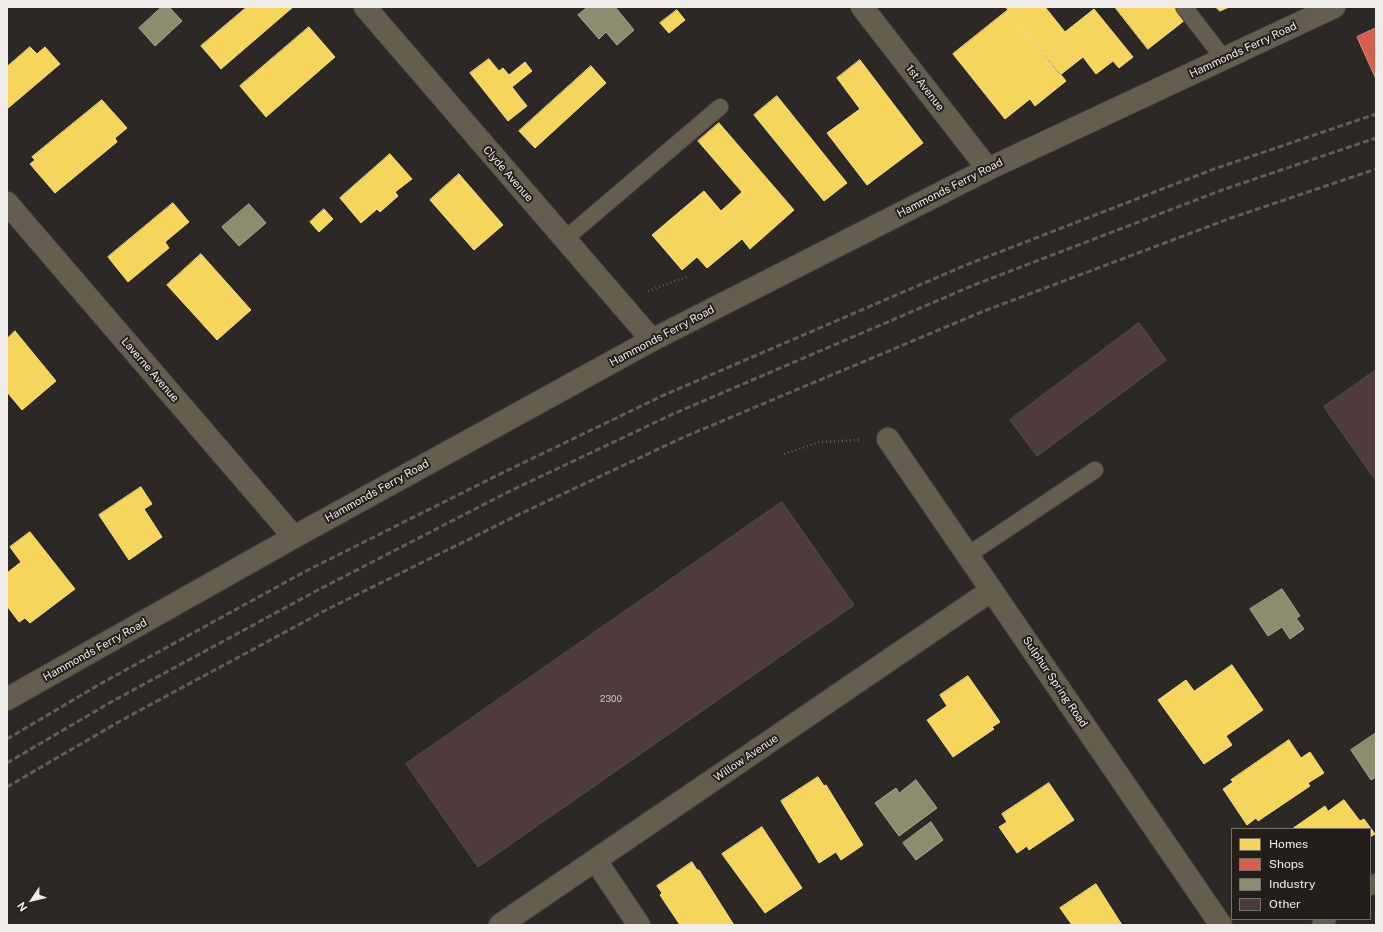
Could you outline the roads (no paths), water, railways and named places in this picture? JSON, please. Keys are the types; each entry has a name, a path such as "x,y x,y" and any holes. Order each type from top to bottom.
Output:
{"street":[{"name":"Clyde Avenue","path":"365,7 652,340"},
{"name":"1st Avenue","path":"862,7 988,169"},
{"name":"Hammonds Ferry Road","path":"7,699 294,537 652,340 988,169 1334,7"},
{"name":"Laverne Avenue","path":"7,203 294,537"},
{"name":"Sulphur Spring Road","path":"888,439 1221,925"},
{"name":"Willow Avenue","path":"500,925 992,590"},
{"path":"596,861 639,925"}],"lane":[{"path":"1184,7 1224,59"},
{"path":"565,239 720,107"},
{"path":"968,555 1096,470"}],"railway":[{"path":"7,739 100,684 306,571 500,474 664,395 966,265 1214,169 1376,114"},
{"path":"7,763 111,702 316,591 510,491 673,414 974,285 1222,190 1376,138"},
{"path":"7,787 122,720 326,610 522,513 684,437 984,311 1231,218 1376,169"}]}
